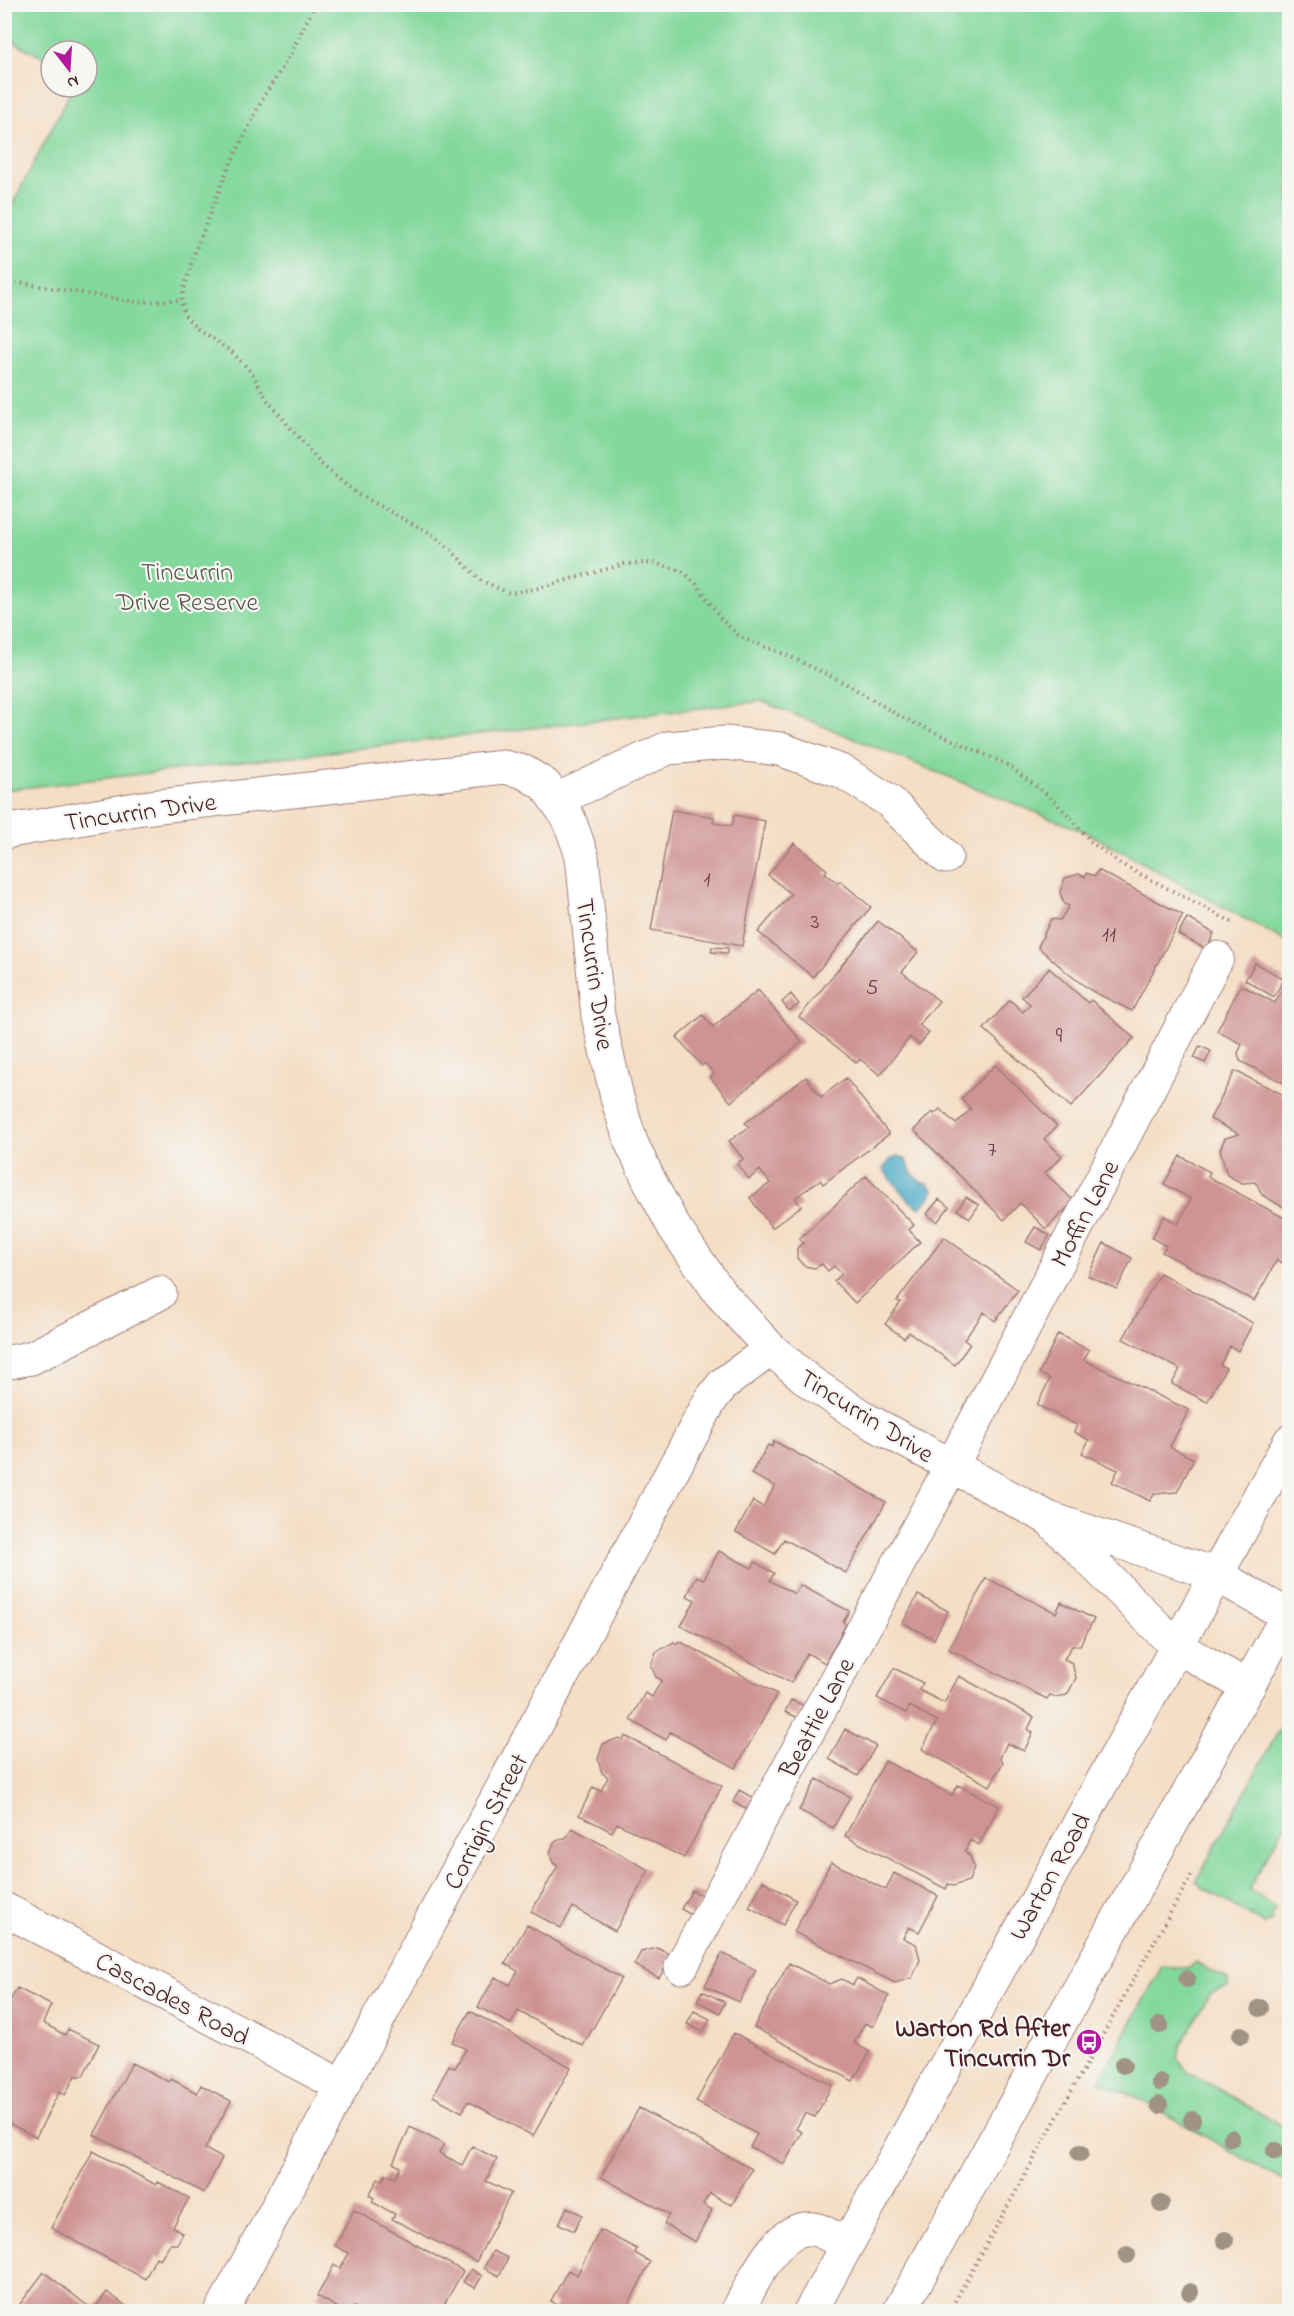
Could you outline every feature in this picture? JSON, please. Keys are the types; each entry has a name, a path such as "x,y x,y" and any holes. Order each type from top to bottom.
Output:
{"street":[{"path":"556,800 668,748 725,743 780,749 843,772 889,801 946,857"},
{"name":"Tincurrin Drive","path":"4,832 142,808 504,767 524,772 544,785 556,800 569,819 582,856 598,1016 609,1068 631,1142 674,1227 720,1293 771,1349 810,1382 844,1406 951,1467 1048,1518 1215,1574 1288,1613"},
{"name":"Moffin Lane","path":"951,1467 1217,958"},
{"path":"4,1363 30,1358 160,1293"},
{"name":"Corrigin Street","path":"221,2312 710,1401 723,1384 771,1349"},
{"name":"Warton Road","path":"810,2312 1290,1441"},
{"name":"Beattie Lane","path":"681,1967 951,1467"},
{"name":"Tincurrin Drive","path":"1048,1518 1176,1646 1248,1687"},
{"path":"899,2312 1288,1613"},
{"name":"Cascades Road","path":"4,1909 342,2086"},
{"path":"737,2312 778,2243 790,2233 816,2229 846,2245"}],"path":[{"path":"315,4 288,58 264,96 227,171 194,254 181,300 184,314 195,327 233,353 251,372 268,401 320,463 357,494 430,533 452,550 480,580 509,593 535,589 625,564 652,563 683,573 696,583 721,619 740,637 787,655 845,683 903,718 1006,764 1049,796 1070,816 1092,843 1120,864 1236,924 1217,958"},
{"path":"4,280 136,302 181,300"},
{"path":"949,2312 1192,1874"}],"green space":[{"name":"Tincurrin Drive Reserve","path":"4,5 1289,5 1289,943 1090,834 761,701 5,790 5,219 67,99 99,99 99,39 39,39 39,55 5,37"},
{"path":"1289,1712 1289,1818 1249,1889 1275,1908 1271,1921 1264,1924 1203,1888 1196,1881"},
{"path":"1195,1962 1228,1980 1228,1987 1211,1993 1181,2044 1178,2058 1187,2071 1289,2130 1289,2184 1134,2096 1099,2082 1162,1966 1190,1968"}],"water":[{"path":"897,1156 905,1158 912,1173 923,1184 927,1183 934,1190 920,1208 907,1199 883,1169 891,1159"}],"building":[{"path":"672,810 714,817 713,823 732,826 734,815 765,821 742,946 651,930"},
{"path":"794,843 827,870 825,873 838,883 840,881 871,907 813,977 758,932 791,894 768,875"},
{"path":"1098,870 1183,915 1132,1011 1092,991 1038,947 1051,919 1060,920 1069,906 1064,904 1060,892 1065,878 1079,874 1085,877 1086,873 1095,876"},
{"path":"1187,918 1214,933 1206,949 1178,934"},
{"path":"878,921 918,952 902,972 939,1001 919,1025 929,1033 919,1045 910,1037 880,1075 860,1059 857,1063 799,1017"},
{"path":"712,947 728,948 728,953 711,952"},
{"path":"1255,963 1284,979 1274,997 1245,980"},
{"path":"1049,968 1088,1003 1091,1000 1134,1038 1071,1107 984,1029 1010,1000 1023,1012 1030,1004 1022,997"},
{"path":"1290,975 1290,1086 1240,1061 1238,1053 1242,1044 1217,1031 1241,985 1275,1003"},
{"path":"758,990 802,1042 731,1102 710,1077 714,1074 705,1063 702,1066 677,1037 703,1015 713,1027"},
{"path":"791,994 799,1004 789,1011 782,1002"},
{"path":"1200,1046 1211,1051 1205,1063 1194,1058"},
{"path":"995,1065 1057,1126 1044,1139 1062,1156 1045,1173 1074,1201 1046,1229 1020,1203 1004,1220 914,1130 932,1112 934,1114 940,1109 956,1124 971,1109 961,1099"},
{"path":"1235,1071 1290,1098 1290,1211 1262,1195 1256,1182 1242,1183 1227,1175 1220,1150 1225,1138 1239,1134 1210,1119"},
{"path":"806,1077 821,1097 846,1078 889,1134 823,1184 820,1180 795,1198 801,1206 772,1228 750,1198 770,1183 760,1170 749,1179 737,1164 743,1159 729,1141 749,1127 745,1123"},
{"path":"1180,1156 1210,1172 1208,1177 1290,1221 1290,1255 1284,1264 1277,1260 1254,1301 1162,1252 1166,1246 1152,1238 1164,1216 1178,1224 1191,1199 1164,1184"},
{"path":"866,1176 914,1225 909,1230 920,1242 855,1303 834,1281 842,1274 834,1266 828,1271 822,1264 815,1268 804,1266 797,1258 797,1248 803,1243 799,1239"},
{"path":"966,1197 979,1205 970,1218 957,1210"},
{"path":"939,1199 949,1207 937,1222 927,1214"},
{"path":"1035,1227 1050,1235 1041,1250 1026,1242"},
{"path":"944,1237 1018,1290 995,1321 984,1312 964,1340 970,1344 955,1365 909,1332 904,1338 885,1324 901,1302 897,1301"},
{"path":"1104,1243 1132,1258 1117,1289 1088,1276"},
{"path":"1160,1273 1253,1323 1238,1351 1230,1346 1220,1365 1226,1368 1207,1402 1172,1384 1180,1369 1123,1339"},
{"path":"1058,1334 1089,1350 1084,1360 1189,1410 1170,1447 1194,1459 1177,1492 1154,1494 1150,1501 1112,1482 1118,1470 1082,1453 1089,1440 1074,1432 1077,1425 1037,1405 1050,1379 1039,1373"},
{"path":"774,1441 886,1502 846,1573 784,1539 775,1554 736,1532 753,1501 763,1507 775,1486 751,1474 768,1445 772,1447"},
{"path":"719,1551 752,1568 755,1562 774,1573 770,1581 795,1594 800,1585 849,1611 843,1622 846,1624 825,1663 807,1653 791,1683 681,1626 695,1600 687,1596 697,1576 704,1579"},
{"path":"986,1578 1056,1613 1061,1602 1094,1619 1080,1645 1072,1646 1064,1659 1072,1663 1076,1678 1067,1695 1055,1697 1050,1695 1047,1699 949,1649"},
{"path":"918,1595 948,1611 934,1639 903,1623"},
{"path":"679,1641 777,1694 736,1768 670,1732 666,1740 630,1720 645,1693 652,1697 662,1680 656,1677 651,1666 656,1652 674,1642 677,1644"},
{"path":"894,1668 923,1683 919,1690 944,1703 959,1676 1034,1717 1028,1729 1033,1733 1024,1751 1007,1743 1000,1758 1003,1762 990,1786 922,1749 937,1721 910,1706 906,1713 877,1698"},
{"path":"791,1700 805,1706 799,1718 785,1712"},
{"path":"845,1729 876,1746 858,1776 829,1759"},
{"path":"625,1736 722,1786 684,1858 617,1823 612,1832 579,1815 593,1787 601,1791 608,1777 602,1773 598,1759 603,1744 619,1738 623,1740"},
{"path":"885,1761 952,1795 958,1785 999,1806 979,1845 970,1840 965,1851 970,1856 974,1867 969,1881 953,1886 948,1884 946,1889 845,1836"},
{"path":"817,1779 850,1797 833,1828 799,1810"},
{"path":"739,1790 756,1799 750,1810 733,1802"},
{"path":"572,1828 649,1870 615,1931 573,1907 561,1928 531,1912 558,1866 553,1863 550,1853 554,1842 567,1837"},
{"path":"831,1862 886,1890 894,1873 938,1896 919,1932 909,1927 903,1938 916,1944 920,1960 912,1978 895,1983 794,1932"},
{"path":"763,1881 796,1900 783,1925 749,1907"},
{"path":"692,1890 704,1896 693,1916 681,1909"},
{"path":"527,1925 621,1978 583,2046 518,2011 511,2024 478,2007 495,1977 510,1985 518,1971 505,1964"},
{"path":"657,1948 672,1955 659,1978 634,1965 641,1952"},
{"path":"722,1953 756,1970 739,2002 705,1986"},
{"path":"789,1963 829,1984 842,1979 853,1985 857,1978 889,1996 873,2027 865,2023 854,2043 870,2052 853,2081 754,2027"},
{"path":"17,1988 51,2005 43,2023 65,2035 68,2029 99,2044 83,2076 75,2076 65,2095 59,2092 36,2137 4,2121 4,2013"},
{"path":"702,1991 725,2002 720,2013 697,2001"},
{"path":"470,2011 571,2067 533,2136 468,2101 462,2112 433,2096 449,2065 455,2068 466,2049 452,2042"},
{"path":"694,2011 710,2019 703,2032 687,2024"},
{"path":"734,2033 832,2085 815,2117 805,2113 796,2129 802,2132 784,2164 750,2147 757,2134 696,2102"},
{"path":"132,2063 169,2082 171,2079 197,2093 201,2085 231,2101 205,2149 222,2158 204,2193 94,2135"},
{"path":"639,2108 752,2169 732,2205 710,2193 703,2204 712,2210 695,2242 664,2224 669,2214 601,2177"},
{"path":"410,2127 444,2144 439,2153 462,2165 472,2146 497,2159 486,2181 511,2193 476,2262 392,2219 395,2214 372,2202 374,2198 369,2195 378,2179 382,2181 386,2174 395,2178 400,2167 393,2163"},
{"path":"93,2151 156,2185 158,2182 189,2198 173,2227 183,2233 177,2244 170,2244 160,2259 156,2257 145,2279 51,2228"},
{"path":"567,2207 582,2215 574,2231 559,2224"},
{"path":"354,2210 463,2271 440,2312 362,2312 354,2307 351,2312 345,2312 317,2296 334,2265 340,2269 349,2253 335,2246"},
{"path":"600,2230 637,2249 635,2253 650,2262 625,2312 552,2312 556,2304 551,2301 568,2270 577,2275"},
{"path":"493,2251 508,2258 499,2276 484,2268"},
{"path":"471,2269 482,2276 475,2288 463,2282"},
{"path":"44,2272 93,2310 107,2292 134,2312 14,2312"}],"place":[{"name":"Warton Rd After Tincurrin Dr","path":"1089,2042"}]}
